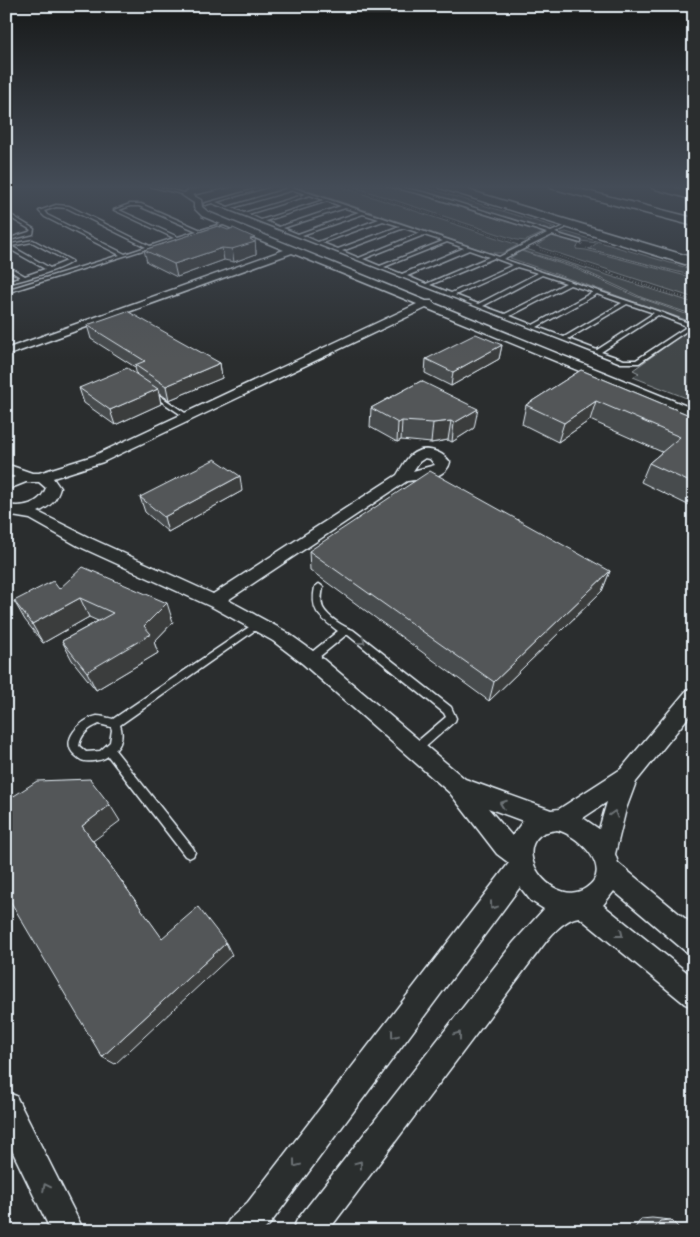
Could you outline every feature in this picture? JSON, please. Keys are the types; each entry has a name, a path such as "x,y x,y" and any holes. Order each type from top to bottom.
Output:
{"highway":[{"path":"629,244 694,263"},
{"path":"669,244 694,251"}],"street":[{"path":"281,244 694,414"},
{"path":"6,354 294,249"},
{"path":"6,486 15,481 35,478 98,459 428,303"},
{"path":"12,512 40,505 98,459"},
{"path":"6,468 50,483 53,506 64,530"},
{"path":"214,601 402,478"},
{"path":"12,512 64,530 84,542 214,601 279,636 310,659 458,786 520,861 534,889 550,899 574,904 590,901 601,891 605,884 605,861 615,809 628,776 694,696"},
{"path":"240,1231 259,1213 504,891 520,861 520,845 526,833 536,824 555,820 628,776"},
{"path":"458,786 555,820 576,825 589,834 605,861 694,942"},
{"path":"574,904 694,995"},
{"path":"308,1231 523,950 546,924 574,904"},
{"path":"6,1106 68,1231"}],"lane":[{"path":"7,244 50,270"},
{"path":"6,283 50,270 70,261 38,244"},
{"path":"103,244 124,254"},
{"path":"142,244 149,247"},
{"path":"6,292 159,244"},
{"path":"320,244 623,362 634,363 688,328 686,324 658,313 457,244"},
{"path":"338,251 357,244"},
{"path":"359,259 397,244"},
{"path":"381,268 438,244"},
{"path":"427,285 527,244"},
{"path":"403,276 469,248"},
{"path":"451,295 517,265"},
{"path":"6,266 24,278"},
{"path":"478,306 542,273"},
{"path":"506,316 570,282"},
{"path":"533,327 597,292"},
{"path":"564,340 627,302"},
{"path":"597,352 658,313"},
{"path":"142,386 188,417"},
{"path":"319,587 315,601 317,608 344,631 350,632 448,710 451,718 416,749"},
{"path":"114,724 258,624"},
{"path":"310,659 344,631"},
{"path":"99,720 114,724 118,730 118,736 109,750 93,758 84,757 74,748 77,733 91,722 99,720"},
{"path":"109,750 189,852"}],"path":[{"path":"581,244 588,249 672,272"}],"shaded area":[{"path":"464,244 518,245 503,253 491,253"},
{"path":"540,244 578,244 576,249 694,278 694,298 536,246"},
{"path":"596,244 606,244 694,270 694,276 589,249"},
{"path":"526,249 694,303 694,315 643,298 574,266 523,251"},
{"path":"521,251 574,268 635,296 694,317 694,325 686,320 510,258"},
{"path":"694,326 694,401 633,377 639,373 633,370"}],"building":[{"path":"163,244 249,244 232,249 222,248 174,264 144,250"},
{"path":"127,311 220,363 166,386 135,365 145,361 87,325"},
{"path":"476,334 502,345 453,372 426,359"},
{"path":"127,368 158,389 110,410 79,388"},
{"path":"581,370 694,417 694,484 649,463 680,437 596,401 564,423 526,405"},
{"path":"421,381 478,409 454,423 451,421 433,423 402,421 398,423 371,408"},
{"path":"215,459 240,476 164,517 140,497"},
{"path":"430,471 610,571 494,682 309,551"},
{"path":"83,567 167,603 144,626 151,634 87,672 62,641 113,613 80,598 32,624 14,601 53,581 59,589"},
{"path":"90,779 110,805 82,826 162,938 198,907 226,943 102,1057 6,894 6,801 37,781"},
{"path":"671,1220 682,1231 652,1231 660,1221"}]}
